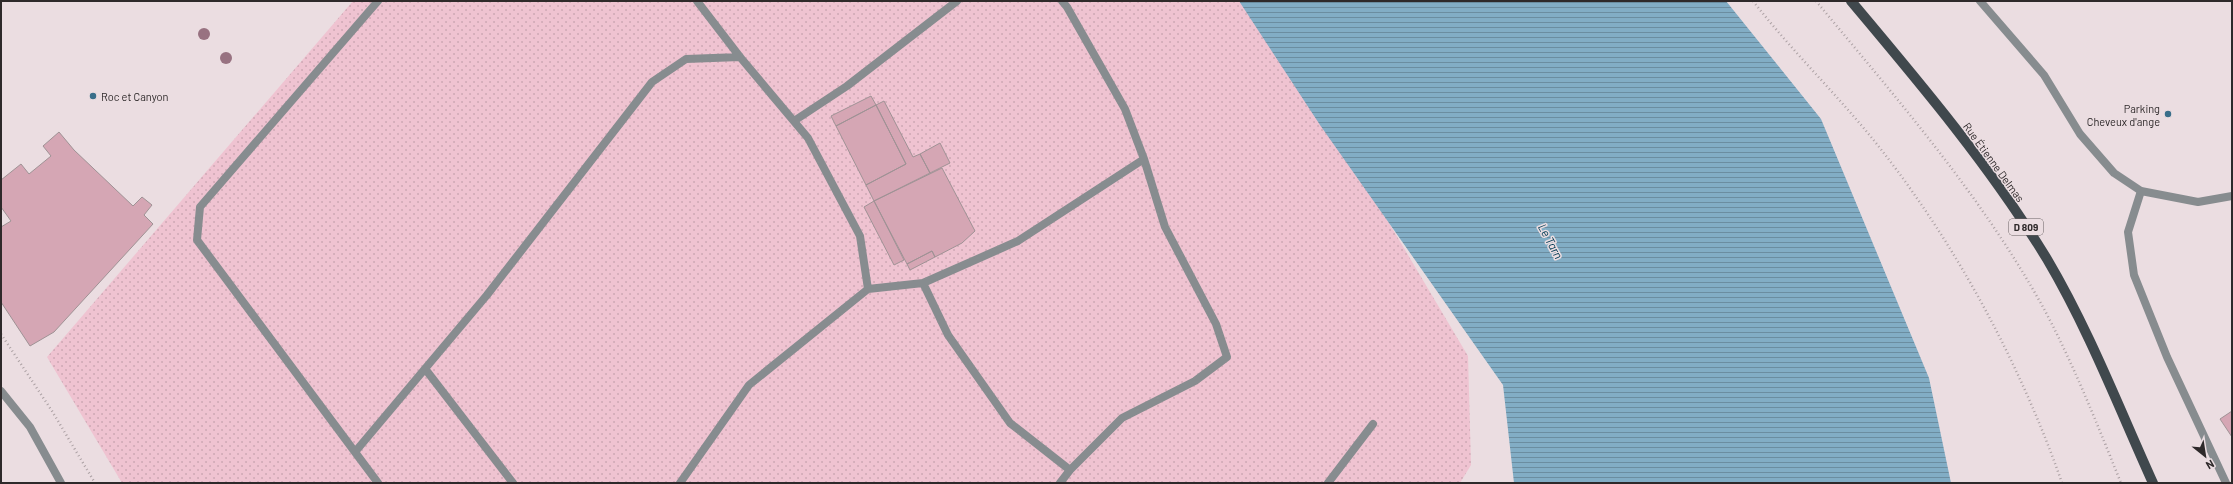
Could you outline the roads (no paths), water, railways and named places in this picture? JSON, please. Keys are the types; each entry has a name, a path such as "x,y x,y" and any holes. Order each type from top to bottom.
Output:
{"main road":[{"name":"Rue Étienne Delmas","path":"1851,1 1903,62 1976,156 2047,259 2080,318 2153,483"}],"street":[{"path":"378,1 200,207 197,240 378,483"},
{"path":"697,1 740,57 808,138 860,236 868,289"},
{"path":"794,121 847,86 958,1"},
{"path":"1060,483 1070,470 1122,418 1195,381 1227,357 1216,324 1165,227 1144,159 1125,109 1067,7 1062,1"},
{"path":"1980,1 2044,75 2080,134 2114,173 2141,190 2198,202 2232,196"},
{"path":"355,452 426,370 652,82 686,59 740,57"},
{"path":"680,483 748,384 868,289 923,283 1018,241 1144,159"},
{"path":"2141,190 2128,232 2134,275 2168,357 2226,483"},
{"path":"923,283 948,335 1010,423 1070,470"},
{"path":"426,370 513,483"},
{"path":"1,391 30,427 61,483"},
{"path":"1328,483 1373,424"}],"water":[{"name":"Le Tarn","path":"1239,1 1726,1 1821,119 1929,378 1951,483 1514,483 1503,385 1320,125"}],"place":[{"name":"Roc et Canyon","path":"93,96"},
{"name":"Parking Cheveux d'ange","path":"2168,114"}]}
